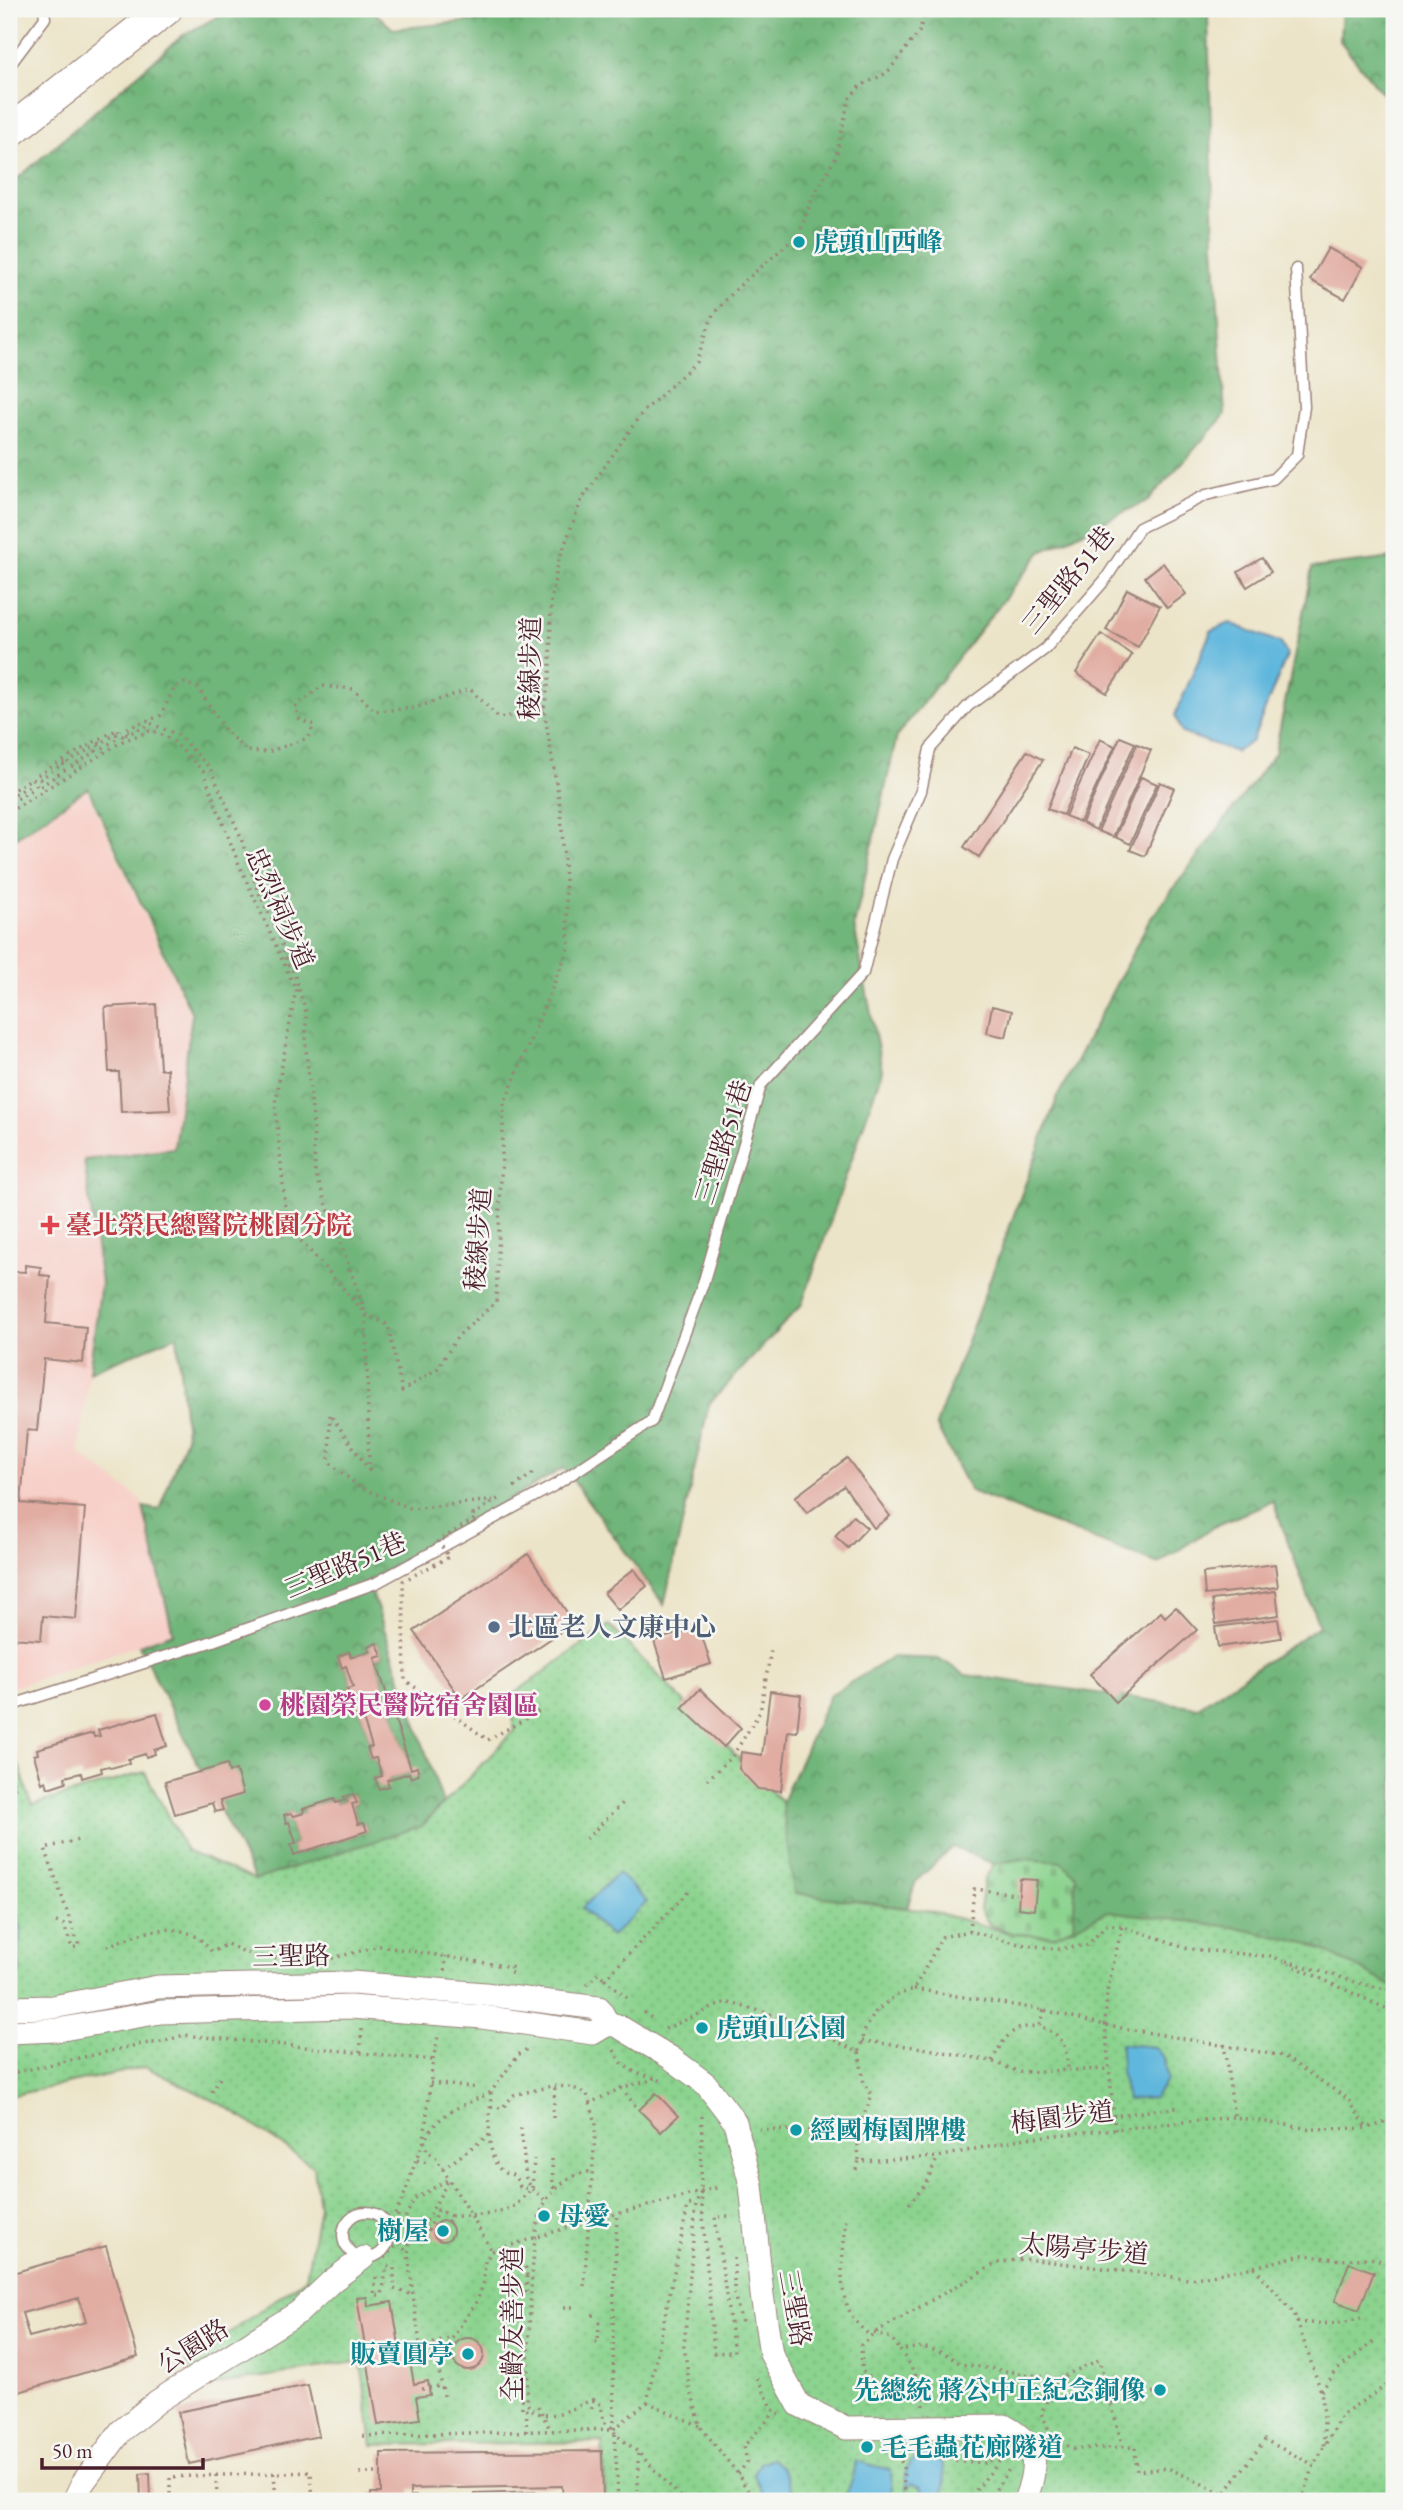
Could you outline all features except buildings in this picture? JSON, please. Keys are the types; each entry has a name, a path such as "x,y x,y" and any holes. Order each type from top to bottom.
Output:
{"street":[{"path":"9,132 166,9"},
{"name":"三聖路","path":"9,2008 53,2007 158,1987 352,1983 485,1994 599,2008 608,2024"},
{"name":"三聖路","path":"9,2032 57,2030 161,2012 349,2007 482,2017 593,2033 608,2024 618,2026 706,2084 735,2122 751,2185 771,2354 799,2405 846,2428 1004,2426 1022,2436 1032,2449 1033,2479 1025,2501"},
{"name":"公園路","path":"74,2501 82,2484 121,2431 158,2401 299,2312 332,2281 372,2266"}],"lane":[{"path":"9,66 45,18 44,9"},
{"name":"三聖路51巷","path":"9,1706 207,1643 376,1583 555,1485 652,1421 703,1284 761,1085 863,973 892,859 921,791 930,749 968,706 1045,649 1105,580 1139,528 1206,495 1272,479 1297,455 1304,407 1296,269"},
{"path":"372,2266 355,2256 345,2244 343,2231 348,2220 368,2211 379,2215 387,2226"},
{"name":"公園路","path":"372,2266 385,2249 390,2234 387,2226"}],"path":[{"name":"稜線步道","path":"366,1314 388,1325 402,1391 438,1368 458,1336 496,1302 504,1104 569,947 561,813 544,710 550,672 551,602 558,563 582,501 641,414 696,362 713,314 799,234 812,199 835,157 849,99 860,86 887,73 919,32 926,9"},
{"path":"127,736 125,729 160,716 175,687 185,683 198,688 226,730 246,751 268,752 308,738 313,725 300,720 295,706 322,686 353,689 375,711 415,708 470,689 499,718 544,710"},
{"path":"9,793 32,778 38,788 66,769 63,764 40,779 37,775 66,759 71,767 152,724 178,735 210,768 240,835 257,889 279,934 287,963 294,972 306,1012 306,1050 315,1171 366,1314 369,1470 330,1414 329,1462 359,1488 412,1509 498,1500 473,1515 475,1519 438,1541 449,1557 403,1581 405,1680 488,1740 541,1710"},
{"path":"97,753 93,747 72,760 70,756 96,741 101,749 118,738 116,734 100,744 98,740 118,729 122,736 152,730 172,740 178,735"},
{"name":"忠烈祠步道","path":"172,740 203,771 238,862 296,990 275,1103 287,1225 366,1314"},
{"path":"9,812 97,753"},
{"path":"9,798 29,786 35,796"},
{"path":"9,804 31,790"},
{"path":"707,1780 732,1758 760,1712 771,1650"},
{"path":"586,1839 623,1803"},
{"path":"56,1922 64,1925 72,1948 79,1946 45,1848 79,1840"},
{"path":"970,1931 974,1888 1016,1894"},
{"path":"605,1979 688,1892"},
{"path":"914,1989 942,1937 970,1931 1019,1944 1058,1950 1087,1945 1107,1925 1122,1926 1191,1949 1274,1957 1394,1991"},
{"path":"1115,2130 1105,2025 1107,1992 1122,1926"},
{"path":"107,1946 147,1931 172,1930 197,1937 212,1952 227,1944 254,1956 305,1961"},
{"path":"318,1962 380,1946 510,1966 509,1972 521,1975"},
{"path":"366,1950 366,1958"},
{"path":"445,1973 446,1956"},
{"path":"1274,1957 1394,2012"},
{"path":"585,1986 598,1973 627,1998"},
{"path":"856,2170 859,2161 857,2133 872,2095 864,2084 859,2052 865,2030 876,2011 895,1997 914,1989 1044,2010 1105,2025 1283,2056 1348,2099 1367,2128"},
{"path":"665,2029 726,2003 790,2019 859,2052"},
{"path":"1039,2026 1044,2010"},
{"path":"360,2052 362,2026"},
{"path":"991,2061 1005,2037 1023,2026 1039,2026 1054,2031 1066,2045 1068,2070"},
{"path":"408,2254 399,2242 398,2213 424,2140 438,2034"},
{"path":"9,2074 184,2035 433,2060"},
{"path":"862,2042 923,2048 991,2061 1020,2072 1109,2069"},
{"path":"1224,2044 1234,2117"},
{"path":"424,2140 443,2116 491,2092 505,2073"},
{"path":"212,2092 220,2078"},
{"path":"590,2103 621,2088 657,2078 670,2084"},
{"path":"430,2083 478,2088"},
{"path":"491,2107 502,2108 514,2095 555,2087 572,2087 587,2094 596,2123 584,2286"},
{"path":"553,2118 555,2087"},
{"path":"621,2088 639,2110"},
{"path":"491,2092 489,2135 498,2168 516,2177 520,2187 532,2189"},
{"path":"1112,2116 1178,2107"},
{"path":"702,2113 702,2192 696,2204 684,2346 690,2389 701,2427 738,2474 754,2501"},
{"name":"梅園步道","path":"859,2161 938,2157 1026,2138 1234,2117 1312,2129 1367,2128 1381,2124 1394,2115"},
{"path":"521,2129 526,2178 532,2189 546,2201"},
{"path":"757,2129 857,2133"},
{"path":"443,2169 489,2135"},
{"name":"全齡友善步道","path":"424,2140 427,2151 437,2159 492,2251 535,2236 530,2276 527,2403 533,2412 543,2415 566,2411 593,2399"},
{"path":"909,2204 925,2185 938,2157"},
{"path":"449,2179 420,2233 426,2236 438,2210 451,2216 511,2210 532,2189 534,2159"},
{"path":"552,2159 552,2187 556,2188"},
{"path":"416,2160 430,2165"},
{"path":"535,2236 546,2201 556,2188 578,2173 594,2171"},
{"path":"437,2362 421,2351 408,2254 410,2235 406,2217 414,2199 449,2179"},
{"path":"535,2236 720,2188"},
{"path":"363,2436 615,2431 647,2402 688,2205 696,2204"},
{"path":"387,2226 398,2213"},
{"path":"617,2215 613,2325 618,2501"},
{"path":"448,2222 451,2216"},
{"path":"846,2220 842,2282 844,2301 853,2319 872,2335 891,2338 900,2350 925,2387 924,2409"},
{"path":"399,2242 372,2266 374,2295 382,2295 387,2266 394,2268 394,2289 413,2295"},
{"path":"444,2396 437,2362 478,2299 484,2281 485,2261 492,2251 511,2252 524,2260 530,2276 526,2292"},
{"name":"太陽亭步道","path":"872,2335 997,2263 1022,2259 1190,2278 1302,2255 1343,2260 1370,2258 1394,2264"},
{"path":"1254,2267 1294,2313 1321,2391 1324,2446"},
{"path":"564,2307 573,2307"},
{"path":"592,2315 599,2315"},
{"path":"1297,2322 1347,2323 1361,2318"},
{"path":"595,2342 598,2342 599,2323 603,2324"},
{"path":"872,2335 861,2345 862,2371 874,2381 925,2387"},
{"path":"428,2357 426,2350 431,2344 453,2338"},
{"path":"1321,2391 1337,2370 1376,2340"},
{"path":"900,2350 922,2347 944,2353 961,2364 1058,2379 1099,2360 1123,2447"},
{"path":"411,2363 428,2357"},
{"path":"1058,2379 1041,2413 1052,2436 1073,2449 1135,2447 1137,2471 1168,2468 1224,2494 1265,2440 1314,2465"},
{"path":"1302,2501 1314,2465 1342,2414 1394,2381"},
{"path":"422,2389 442,2386"},
{"path":"1111,2402 1155,2392"},
{"path":"522,2399 522,2409 527,2410"},
{"path":"593,2399 601,2405 604,2422 638,2452 684,2501"},
{"path":"592,2409 593,2399"},
{"path":"647,2402 701,2427"},
{"path":"526,2432 527,2403"},
{"path":"538,2406 551,2431"},
{"path":"738,2474 747,2462 744,2446 775,2413"},
{"path":"891,2448 903,2464 907,2500"},
{"path":"638,2452 638,2490"},
{"path":"967,2501 1007,2452"},
{"path":"170,2501 170,2477 312,2472 313,2501"},
{"path":"274,2473 276,2501"},
{"path":"360,2473 381,2473"},
{"path":"216,2475 217,2498"},
{"path":"188,2501 188,2498 243,2497 243,2501"}],"shaded area":[{"name":"臺北榮民總醫院桃園分院","path":"86,789 190,1016 174,1148 84,1161 100,1290 79,1453 141,1500 174,1633 9,1689 9,845"}],"green space":[{"path":"253,9 371,9 393,29 522,16 545,9 1211,9 1208,16 1214,243 1225,415 1149,500 1041,552 897,736 854,926 882,1071 802,1304 709,1404 664,1605 564,1468 368,1581 443,1803 422,1826 255,1880 139,1645 173,1633 143,1507 159,1510 186,1437 177,1336 89,1372 101,1283 84,1160 174,1148 192,1014 88,788 9,842 9,529 14,523 9,518 9,186 183,35 219,16","holes":["377,1643 382,1656 375,1658 411,1769 419,1775 411,1778 409,1773 387,1780 375,1778 382,1776 376,1758 371,1759 367,1749 372,1747 356,1697 351,1698 347,1689 353,1687 346,1666 342,1667 338,1656 349,1652 351,1657 370,1651 368,1646","353,1794 356,1803 352,1804 358,1824 364,1823 367,1831 295,1855 291,1845 296,1843 284,1815 304,1813 303,1809 334,1799 336,1803"]},
{"path":"1342,9 1394,9 1394,108 1340,41"},
{"path":"1394,558 1394,2501 956,1918 1013,1934 1022,1859 994,1864 953,1847 916,1881 907,1908 793,1893 782,1802 830,1695 893,1657 940,1659 966,1675 1198,1707 1319,1626 1273,1501 1213,1527 1158,1564 970,1491 936,1425 1058,1096 1149,921 1275,753 1312,568"},
{"name":"虎頭山公園","path":"609,1625 782,1802 794,1893 935,1912 1013,1934 1054,1936 1109,1911 1232,1927 1310,1944 1394,1988 1394,2501 606,2501 602,2442 372,2445 361,2361 202,2387 187,2363 306,2278 319,2207 314,2167 227,2107 146,2067 9,2096 9,1735 32,1805 145,1772 186,1851 255,1880 422,1826 515,1730 507,1699"},
{"path":"1022,1859 1061,1862 1076,1875 1073,1927 1054,1936 1013,1934 989,1924 980,1910 984,1880 994,1864"}],"water":[{"path":"1230,623 1281,643 1287,655 1252,741 1236,752 1182,733 1175,715 1211,631"},
{"path":"618,1873 647,1902 611,1937 582,1908"},
{"path":"9,1882 21,1928 20,1973 9,1979"},
{"path":"1121,2044 1155,2047 1164,2059 1167,2080 1154,2098 1127,2100 1121,2073"},
{"path":"929,2453 938,2459 943,2468 944,2491 932,2501 917,2500 923,2492 921,2487 911,2484 907,2489 906,2470 916,2457"},
{"path":"771,2458 782,2468 797,2501 766,2501 754,2475 760,2463"},
{"path":"856,2461 891,2470 892,2501 844,2501"}],"place":[{"name":"虎頭山西峰","path":"799,242"},
{"name":"臺北榮民總醫院桃園分院","path":"50,1225"},
{"name":"北區老人文康中心","path":"494,1627"},
{"name":"桃園榮民醫院宿舍園區","path":"265,1705"},
{"name":"虎頭山公園","path":"702,2028"},
{"name":"經國梅園牌樓","path":"796,2130"},
{"name":"母愛","path":"544,2216"},
{"name":"樹屋","path":"443,2231"},
{"name":"販賣圓亭","path":"468,2354"},
{"name":"先總統 蔣公中正紀念銅像","path":"1160,2390"},
{"name":"毛毛蟲花廊隧道","path":"867,2447"}]}
